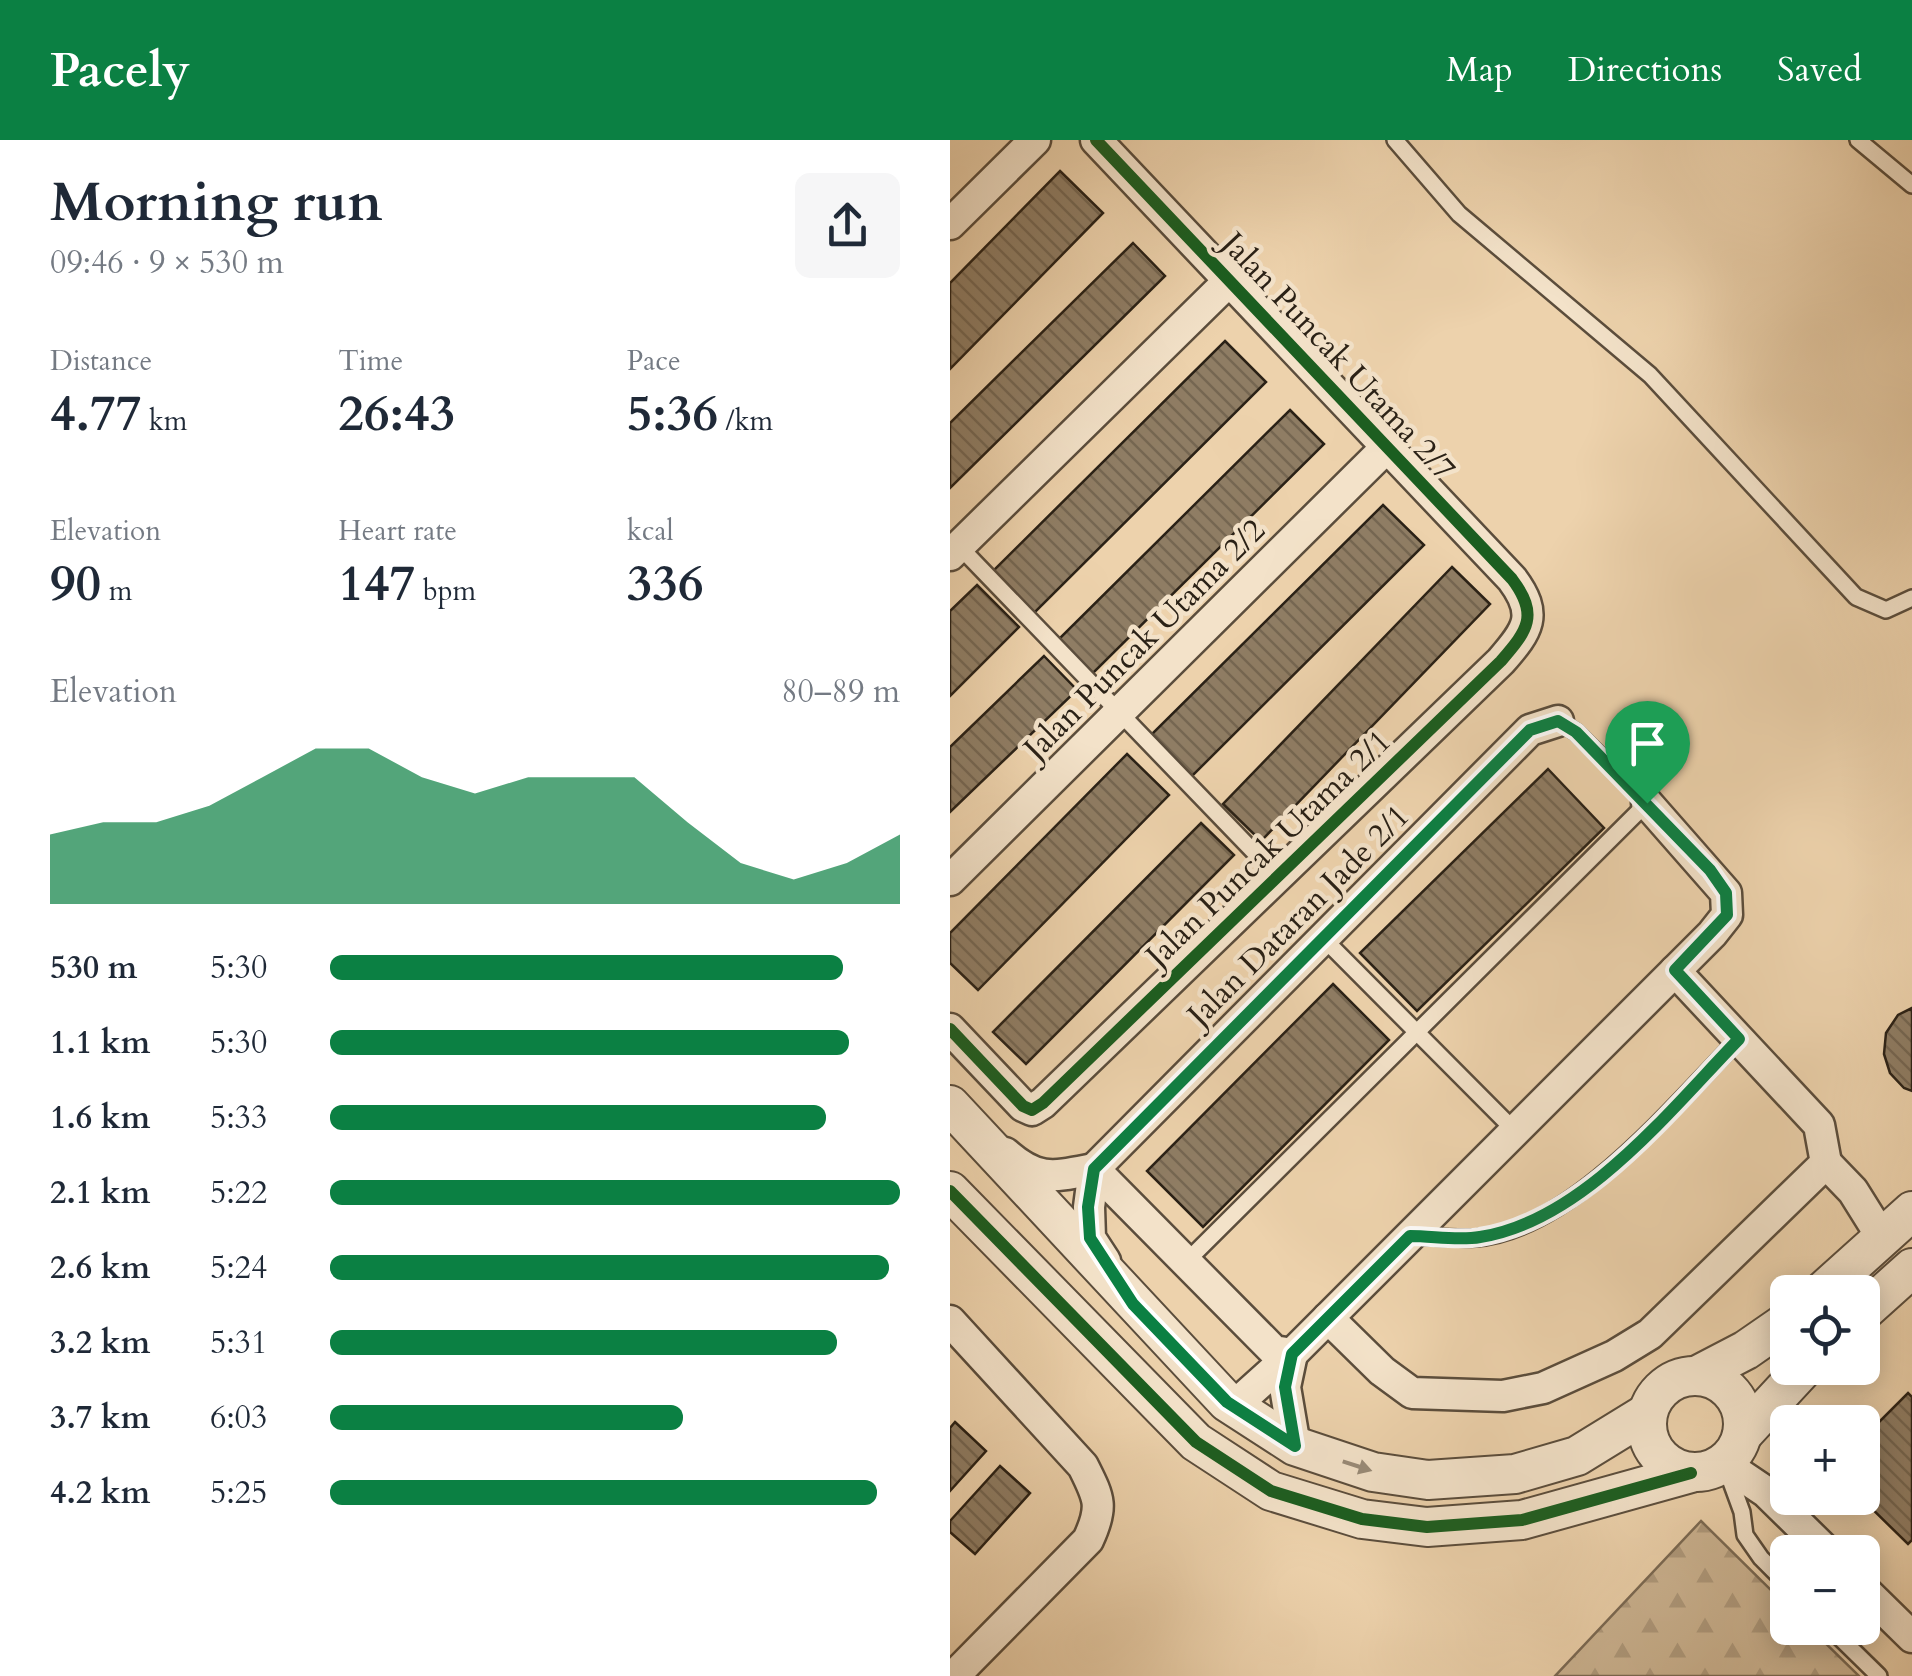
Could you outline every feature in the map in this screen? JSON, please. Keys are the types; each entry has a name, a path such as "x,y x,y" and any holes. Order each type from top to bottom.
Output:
{"street":[{"path":"950,224 1035,140"},
{"name":"Jalan Puncak Utama 2/7","path":"1096,140 1512,579 1525,596 1530,616"},
{"path":"953,546 1230,280"},
{"name":"Jalan Puncak Utama 2/2","path":"950,880 1387,447"},
{"name":"Jalan Puncak Utama 2/1","path":"950,1030 1023,1106 1032,1110 1043,1103 1501,661 1521,639 1530,616"},
{"name":"Jalan Dataran Jade 2/1","path":"1094,1169 1530,730 1558,721"},
{"path":"1227,1402 1242,1398 1292,1354 1727,915 1726,893 1647,803"},
{"path":"1675,970 1819,1124 1826,1163 1853,1191 1885,1240"},
{"path":"950,1105 1020,1166 1051,1178 1094,1169"},
{"path":"950,1105 1227,1402 1295,1446 1373,1472 1428,1480 1514,1474 1576,1456 1648,1413"},
{"path":"1328,1318 1382,1371 1412,1393 1503,1396 1543,1388 1614,1356 1650,1334 1826,1163"},
{"path":"1094,1169 1274,1351 1292,1354"},
{"path":"1094,1169 1088,1207 1090,1238 1133,1304"},
{"path":"950,1190 1196,1442 1270,1490 1362,1519 1427,1527 1522,1520 1719,1457 1788,1385"},
{"path":"1843,1275 1885,1240 1912,1209 1853,1191"},
{"path":"1880,1297 1912,1268"},
{"path":"950,1321 1083,1466 1096,1491 1100,1516 1088,1540 954,1676"},
{"path":"1698,1375 1728,1389 1743,1418 1719,1457 1675,1468 1651,1446 1646,1430 1654,1397 1666,1385 1698,1375 1770,1333"},
{"path":"1292,1354 1285,1387 1295,1446"},
{"path":"1719,1457 1766,1492 1809,1535"},
{"path":"1880,1606 1912,1637"}],"lane":[{"path":"1395,140 1459,214 1650,375 1856,597 1886,610 1912,598"},
{"path":"1858,140 1912,185"},
{"path":"953,546 1278,877"},
{"path":"1186,1262 1647,803 1576,732 1558,721"},
{"path":"1324,939 1515,1131"},
{"path":"1410,1236 1478,1238 1524,1226 1566,1201 1630,1152 1739,1039"},
{"path":"1719,1457 1742,1512 1746,1535 1770,1567"},
{"path":"1847,1645 1879,1676"}],"green space":[{"path":"1701,1521 1770,1589 1770,1645 1827,1645 1859,1676 1555,1676"}],"building":[{"path":"1060,171 1103,213 950,369 950,283"},
{"path":"1133,243 1165,276 950,488 950,423"},
{"path":"1225,341 1266,382 1032,615 991,573"},
{"path":"1290,410 1324,444 1091,675 1057,641"},
{"path":"1383,505 1424,545 1192,776 1151,735"},
{"path":"1452,567 1490,604 1261,841 1223,804"},
{"path":"977,585 1019,627 950,696 950,611"},
{"path":"1044,656 1077,690 950,812 950,747"},
{"path":"1127,754 1169,795 978,990 950,963 950,933"},
{"path":"1548,769 1604,828 1417,1011 1360,953"},
{"path":"1201,823 1234,855 1026,1064 993,1032"},
{"path":"1333,984 1389,1040 1203,1227 1147,1171"},
{"path":"1912,1008 1912,1091 1890,1073 1884,1054 1886,1033 1898,1015"},
{"path":"1908,1393 1912,1397 1912,1540 1908,1544 1878,1515 1880,1421"},
{"path":"955,1422 986,1451 950,1491 950,1428"},
{"path":"1000,1466 1030,1493 975,1554 950,1532 950,1521"}],"cycle path":[{"path":"950,1029 1023,1106 1032,1110 1043,1103 1501,661 1527,622 1525,603 1512,579 1096,140"},
{"path":"950,1191 1196,1442 1271,1491 1362,1519 1427,1527 1522,1520 1691,1473"}],"route":[{"path":"1558,721 1576,732 1647,803 1710,870 1726,893 1727,915 1675,970 1739,1039 1630,1152 1566,1201 1524,1226 1478,1238 1410,1236 1292,1354 1285,1387 1295,1446 1227,1402 1133,1304 1090,1238 1088,1207 1094,1169 1530,730 1558,721"}]}
